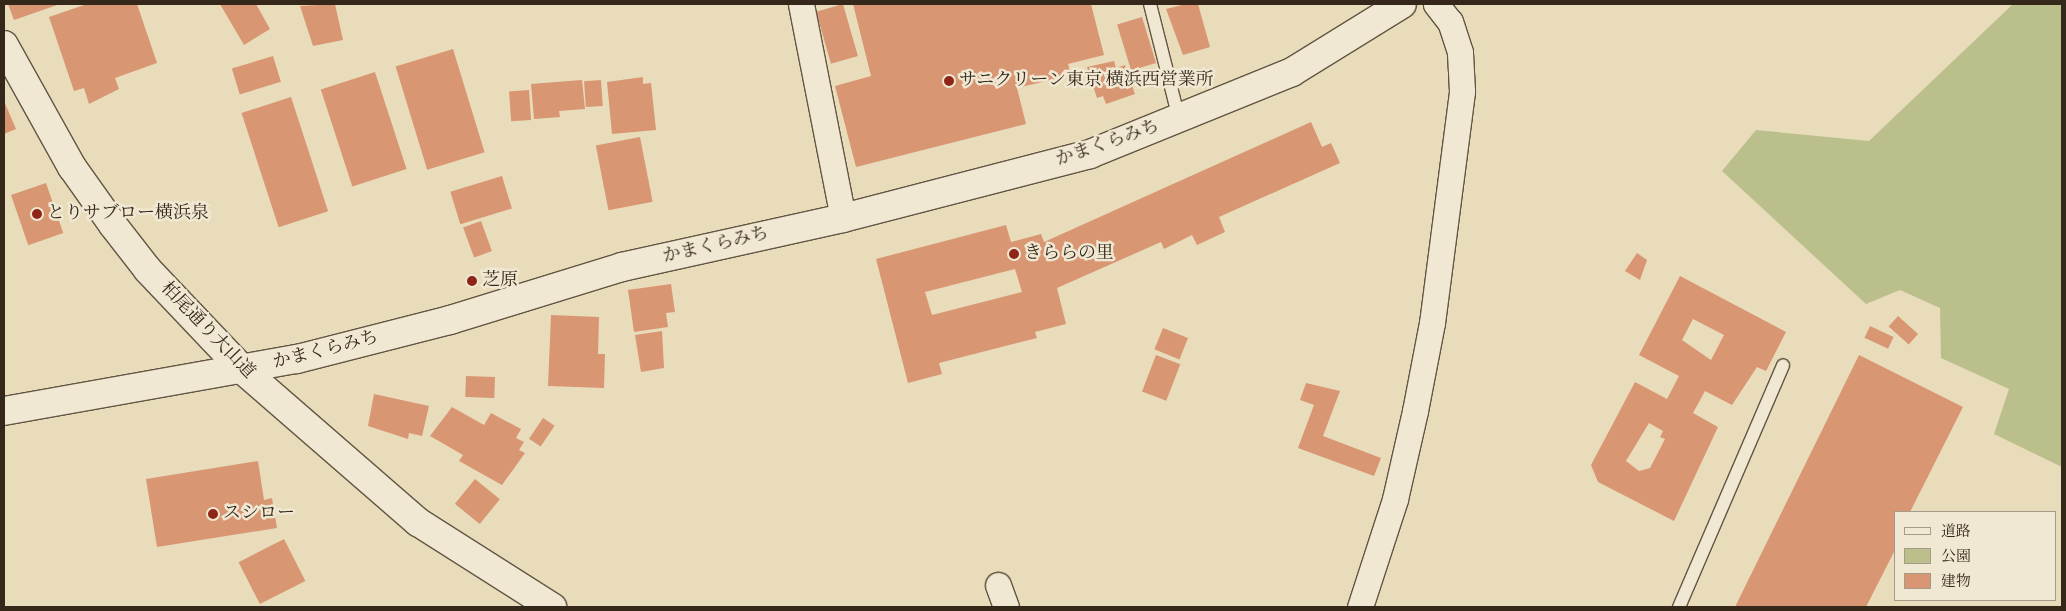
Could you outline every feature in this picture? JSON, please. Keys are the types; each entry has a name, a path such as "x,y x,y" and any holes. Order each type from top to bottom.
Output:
{"main road":[{"name":"かまくらみち","path":"4,411 243,370 450,320 622,267 843,218 1090,154 1292,72 1402,4"},
{"name":"柏尾通り大山道","path":"4,45 72,167 113,225 148,270 243,370 418,522 552,607"}],"street":[{"path":"801,4 843,218"},
{"path":"1360,607 1395,499 1415,411 1432,324 1462,91 1460,52 1450,22 1436,4"}],"lane":[{"path":"1150,4 1179,119"},
{"path":"1679,607 1783,365"}],"green space":[{"path":"2013,4 2062,4 2062,467 1994,434 2009,389 1941,358 1940,308 1900,290 1866,304 1722,171 1756,130 1869,141"}],"building":[{"path":"8,4 60,4 14,20"},
{"path":"87,4 137,4 157,63 115,78 119,89 89,104 84,88 74,91 49,17"},
{"path":"220,4 256,4 270,29 244,45"},
{"path":"335,4 343,40 313,46 300,6"},
{"path":"843,4 858,56 831,64 816,12"},
{"name":"サニクリーン東京 横浜西営業所","path":"853,4 1091,4 1104,55 1068,64 1071,75 1017,88 1026,124 856,167 835,86 871,76"},
{"path":"1186,4 1198,4 1210,47 1183,55 1166,9"},
{"path":"1142,17 1156,63 1131,71 1117,25"},
{"path":"453,49 485,152 427,170 396,67"},
{"path":"273,56 281,82 240,94 232,69"},
{"path":"1114,61 1116,68 1125,65 1135,94 1106,104 1103,96 1097,98 1087,67"},
{"path":"375,72 407,169 352,187 321,90"},
{"path":"643,77 643,84 651,83 656,130 612,134 607,82"},
{"path":"582,80 585,109 559,111 560,117 534,119 531,84"},
{"path":"601,80 603,106 586,107 584,81"},
{"path":"529,90 531,120 511,121 509,91"},
{"path":"291,97 328,211 279,227 242,113"},
{"path":"4,101 16,129 4,134"},
{"name":"きららの里","path":"1311,122 1322,147 1331,143 1340,163 1219,217 1225,232 1197,245 1192,235 1164,249 1161,242 1057,288 1066,324 1035,332 1037,338 939,363 942,374 908,383 876,259 1006,225 1011,242 1041,234 1044,242","holes":["1015,269 1022,292 932,315 925,292"]},
{"path":"640,137 653,202 608,210 596,146"},
{"path":"502,176 512,209 460,224 450,192"},
{"name":"とりサブロー横浜泉","path":"46,183 63,233 28,245 11,195"},
{"path":"481,221 492,251 474,258 463,227"},
{"path":"1637,253 1647,260 1640,280 1625,271"},
{"path":"1680,276 1786,332 1766,371 1757,367 1732,405 1705,391 1693,413 1718,427 1674,521 1598,482 1591,465 1635,382 1667,399 1679,376 1639,355","holes":["1693,319 1724,335 1711,360 1682,340","1649,423 1663,431 1660,437 1665,439 1650,468 1639,471 1626,461"]},
{"path":"671,284 675,312 666,313 668,327 634,332 628,290"},
{"path":"551,315 599,317 598,354 605,354 604,388 548,386"},
{"path":"1898,316 1918,334 1909,344 1889,326"},
{"path":"1870,326 1894,337 1888,349 1865,338"},
{"path":"1163,328 1188,338 1179,359 1154,349"},
{"path":"662,331 664,368 641,372 635,335"},
{"path":"1156,355 1180,364 1166,401 1142,391"},
{"path":"1859,355 1963,407 1911,511 1894,511 1894,552 1866,607 1735,607"},
{"path":"466,376 495,377 494,398 465,397"},
{"path":"1306,383 1340,391 1323,436 1381,458 1374,476 1298,448 1314,405 1300,400"},
{"path":"374,394 429,406 422,436 409,433 408,439 368,426"},
{"path":"452,407 484,425 491,413 521,429 516,438 524,442 519,450 525,453 502,485 459,461 463,455 430,436"},
{"path":"543,418 555,426 541,447 529,439"},
{"name":"スシロー","path":"258,461 264,500 272,498 277,528 157,547 146,479"},
{"path":"475,479 500,499 480,524 455,504"},
{"path":"284,539 305,581 260,604 239,562"}],"place":[{"name":"サニクリーン東京 横浜西営業所","path":"949,81"},
{"name":"とりサブロー横浜泉","path":"37,214"},
{"name":"きららの里","path":"1014,254"},
{"name":"芝原","path":"472,281"},
{"name":"スシロー","path":"213,514"}]}
